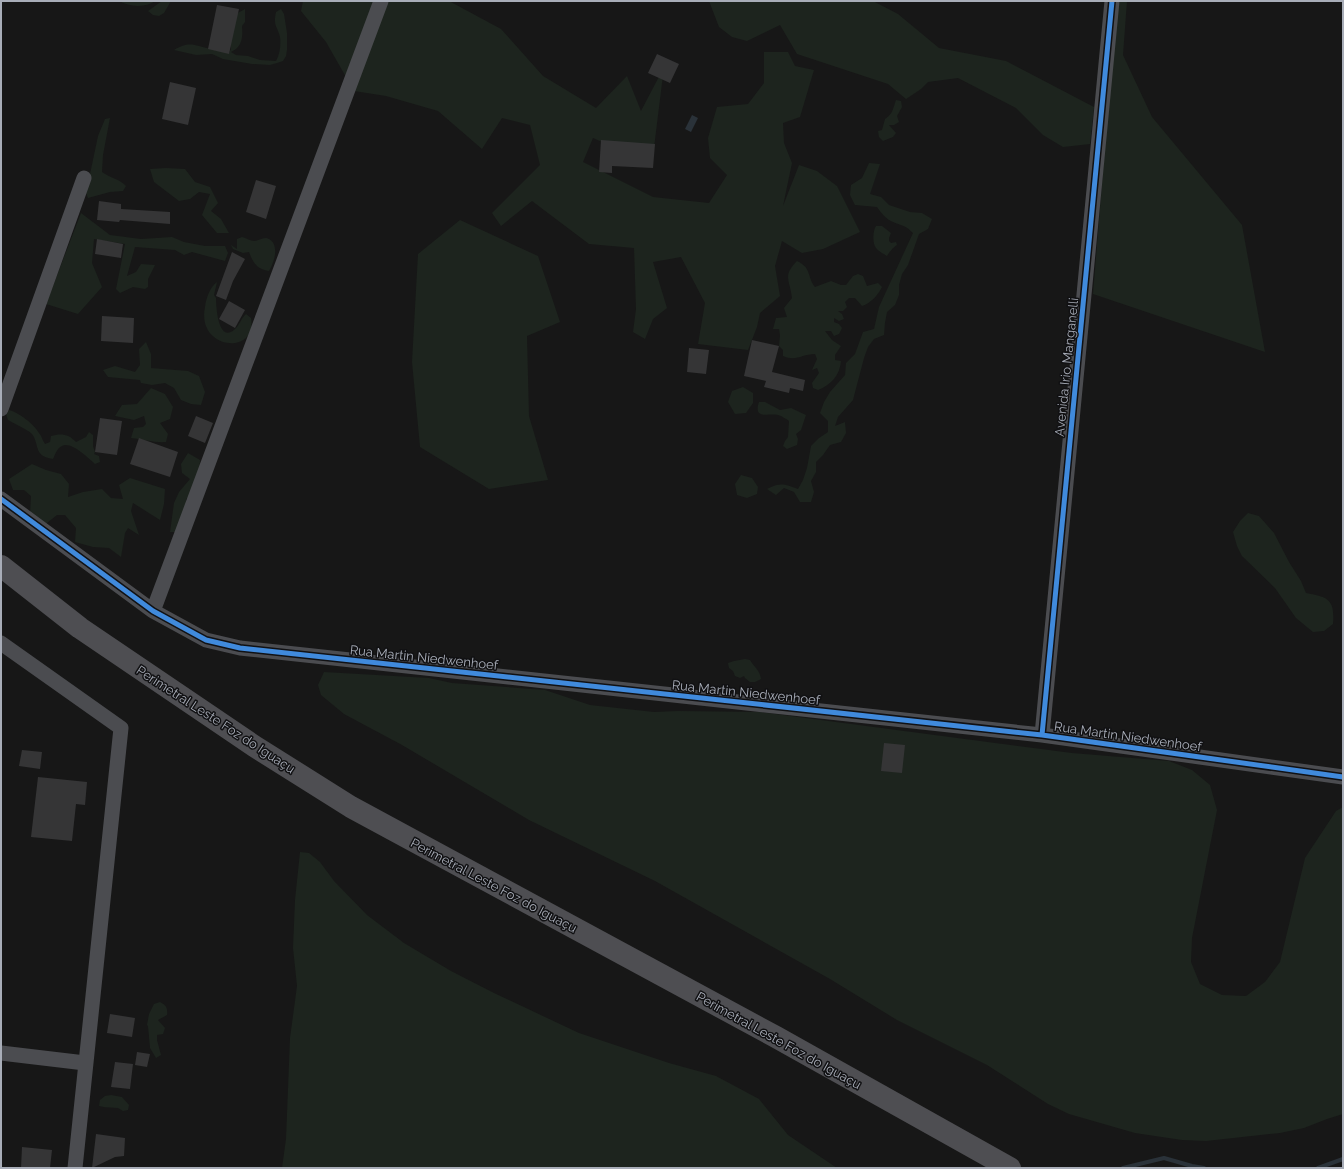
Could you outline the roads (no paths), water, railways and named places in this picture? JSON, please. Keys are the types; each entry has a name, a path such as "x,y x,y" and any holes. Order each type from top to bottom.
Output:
{"highway":[{"name":"Perimetral Leste Foz do Iguaçu","path":"1,566 80,628 254,746 351,807 776,1037 1010,1168"}],"street":[{"path":"153,611 381,1"},
{"name":"Avenida Irio Manganelli","path":"1042,735 1112,1"},
{"path":"1,409 84,178"},
{"name":"Rua Martin Niedwenhoef","path":"1,499 153,611 206,640 240,648 1042,735 1343,777"},
{"path":"1,643 121,728 75,1168"},
{"path":"1,1054 85,1063"}],"waterway":[{"path":"1123,1168 1164,1158 1204,1168"},
{"path":"1318,1168 1343,1159"}]}
